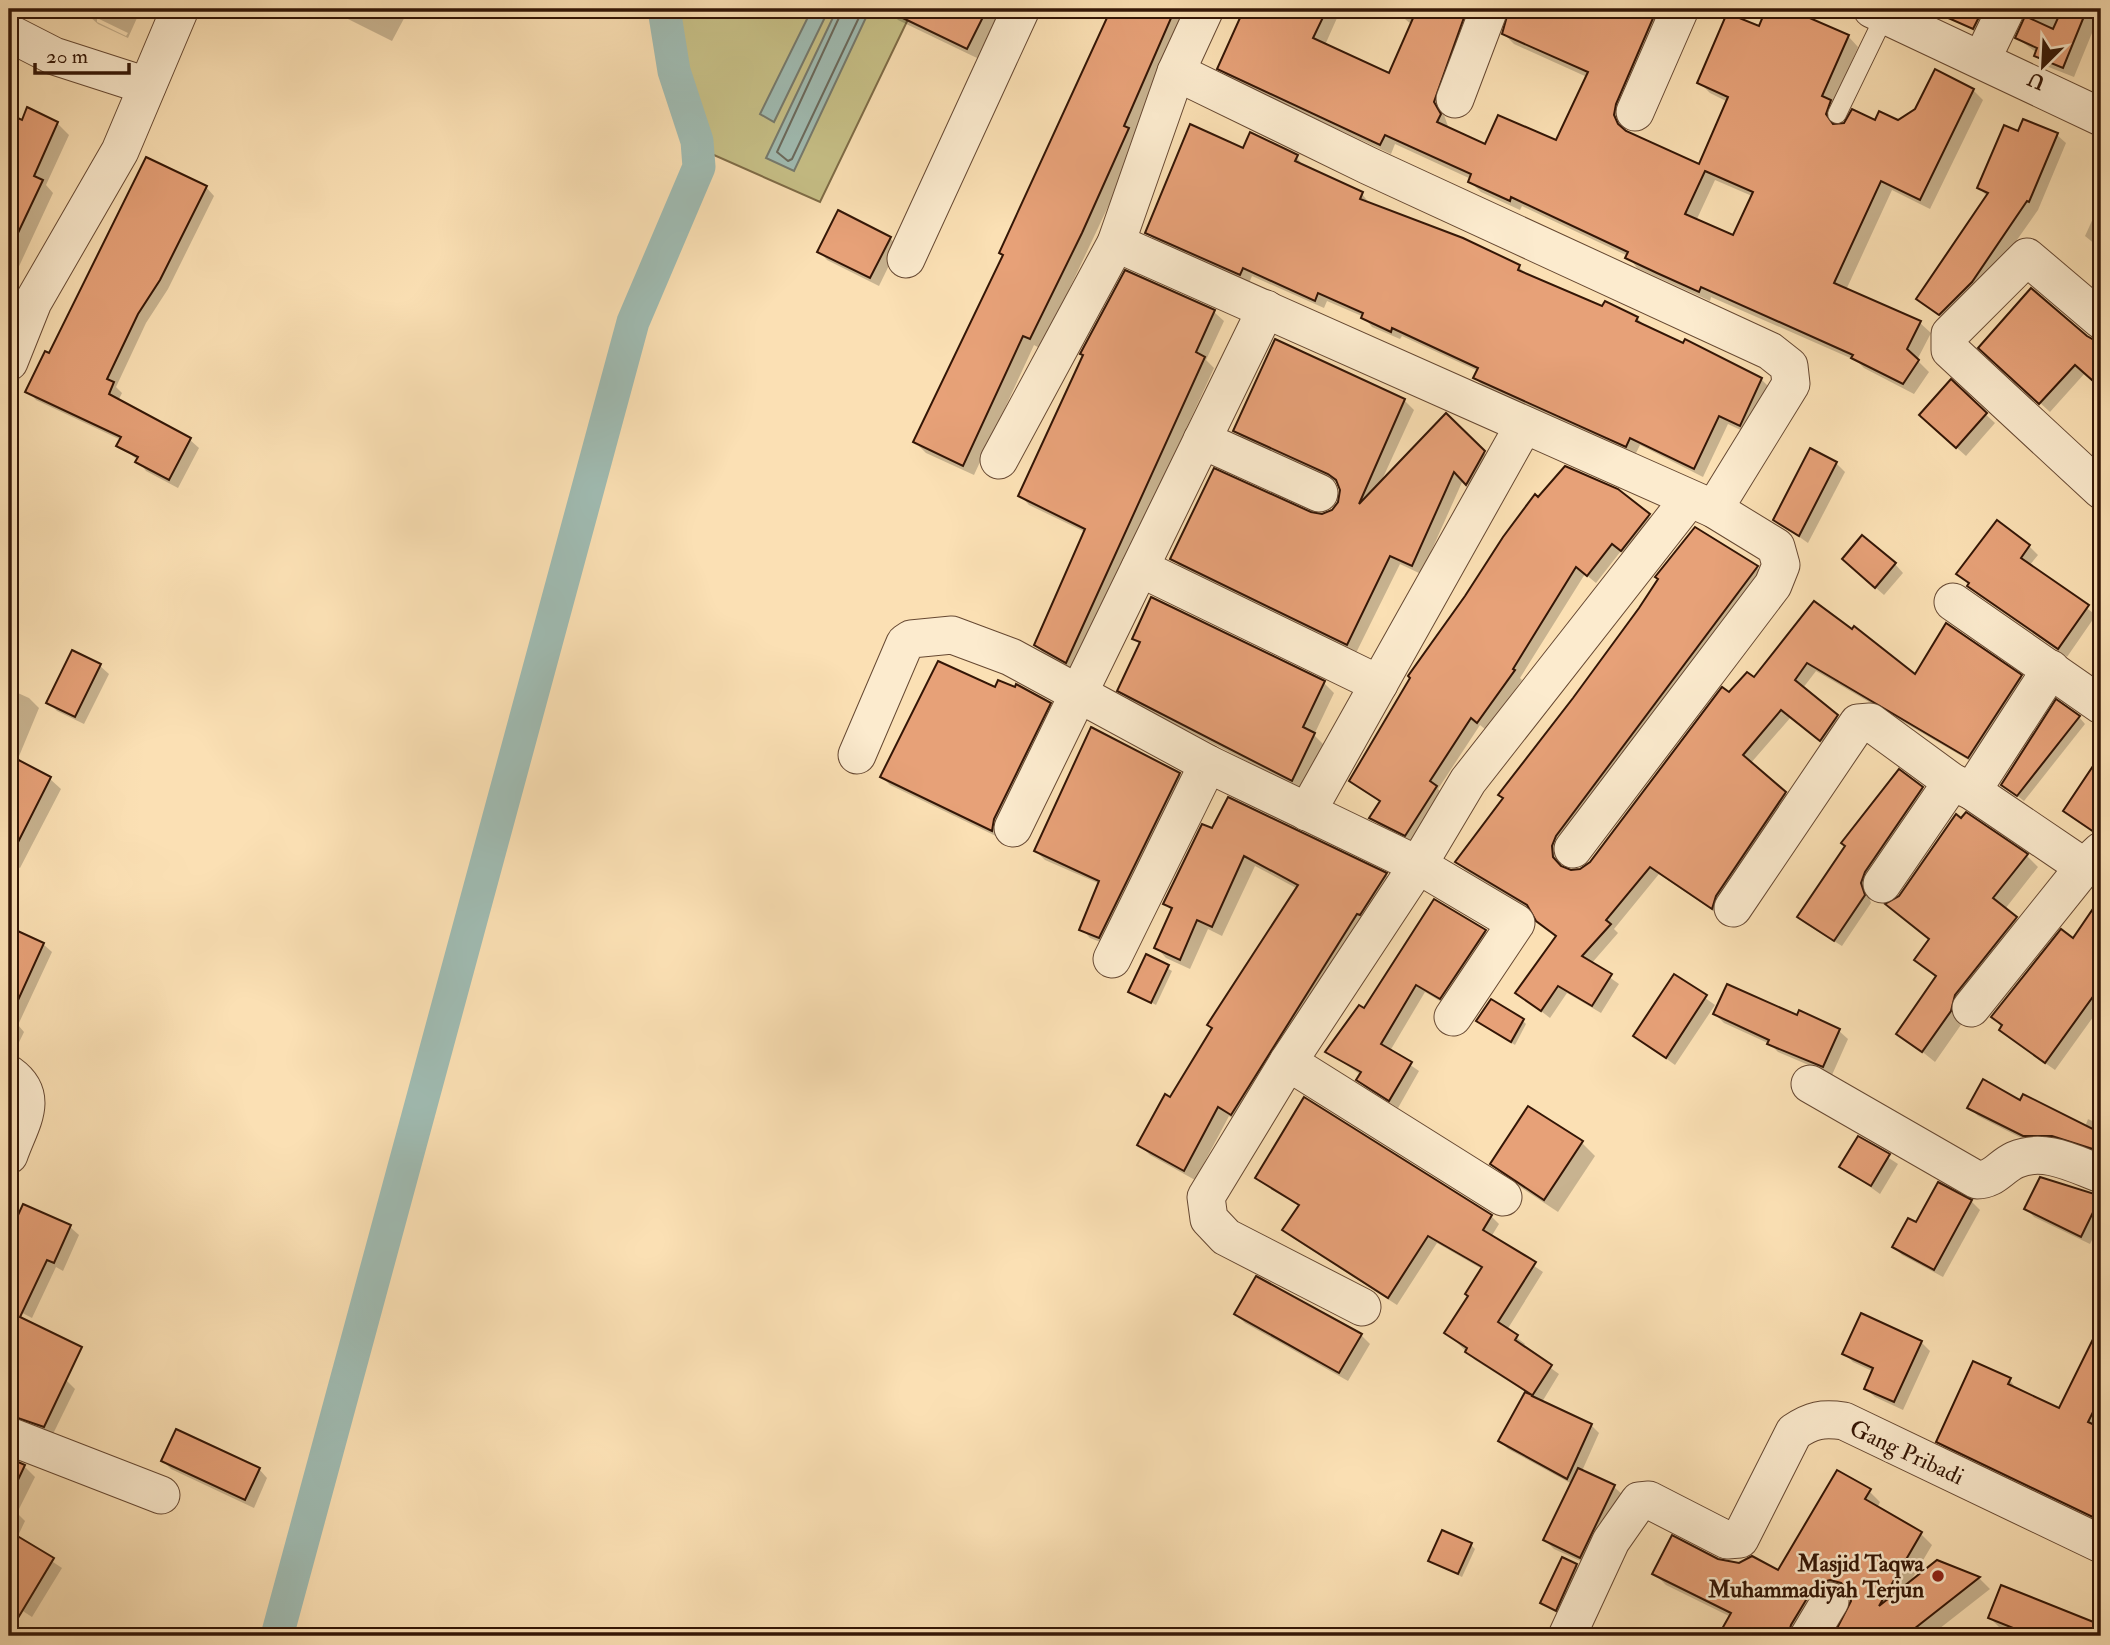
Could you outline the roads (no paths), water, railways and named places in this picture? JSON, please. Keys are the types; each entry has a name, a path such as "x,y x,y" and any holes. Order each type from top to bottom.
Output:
{"street":[{"path":"9,362 33,302 120,151 180,9"},
{"path":"906,259 1021,9"},
{"path":"999,460 1116,243 1176,72 1205,9"},
{"path":"1455,99 1489,9"},
{"path":"1635,112 1680,9"},
{"path":"1982,59 2006,9"},
{"path":"1879,12 2101,117"},
{"path":"9,33 54,56 147,86"},
{"path":"1176,72 1369,166 1770,351 1790,366 1791,384 1701,504 1468,781 1418,865 1288,1062 1206,1197 1209,1219 1226,1237 1362,1307"},
{"path":"1116,243 1701,504 1776,547 1781,565 1773,585 1573,849"},
{"path":"2101,320 2027,257 1950,334 1950,350 1962,363 2101,490"},
{"path":"1013,828 1266,309"},
{"path":"1307,812 1524,425"},
{"path":"1202,440 1318,493"},
{"path":"1140,568 1378,684"},
{"path":"1953,602 2101,705"},
{"path":"857,755 905,643 911,639 952,635 1011,657 1208,764 1418,865 1516,923 1453,1017"},
{"path":"1882,884 1962,787 2052,669"},
{"path":"1733,908 1858,723 1870,722 1962,787 2092,859 1971,1007"},
{"path":"1112,959 1208,764"},
{"path":"1288,1062 1503,1197"},
{"path":"9,1074 24,1086 28,1100 9,1155"},
{"path":"1810,1084 1976,1180 1987,1180 2016,1160 2047,1154 2101,1174"},
{"name":"Gang Pribadi","path":"1567,1636 1611,1541 1639,1501 1649,1500 1727,1540 1740,1539 1794,1432 1808,1422 1823,1418 1844,1421 2101,1544"},
{"path":"9,1436 161,1495"},
{"path":"1809,1636 1830,1601"}],"lane":[{"path":"1837,114 1879,12"}],"water":[{"path":"812,9 829,9 774,122 760,114"},
{"path":"837,9 870,9 794,171 766,158"}],"waterway":[{"path":"277,1636 633,322 699,167 697,141 674,71 664,9"}],"place":[{"name":"Masjid Taqwa Muhammadiyah Terjun","path":"1938,1576"}]}
